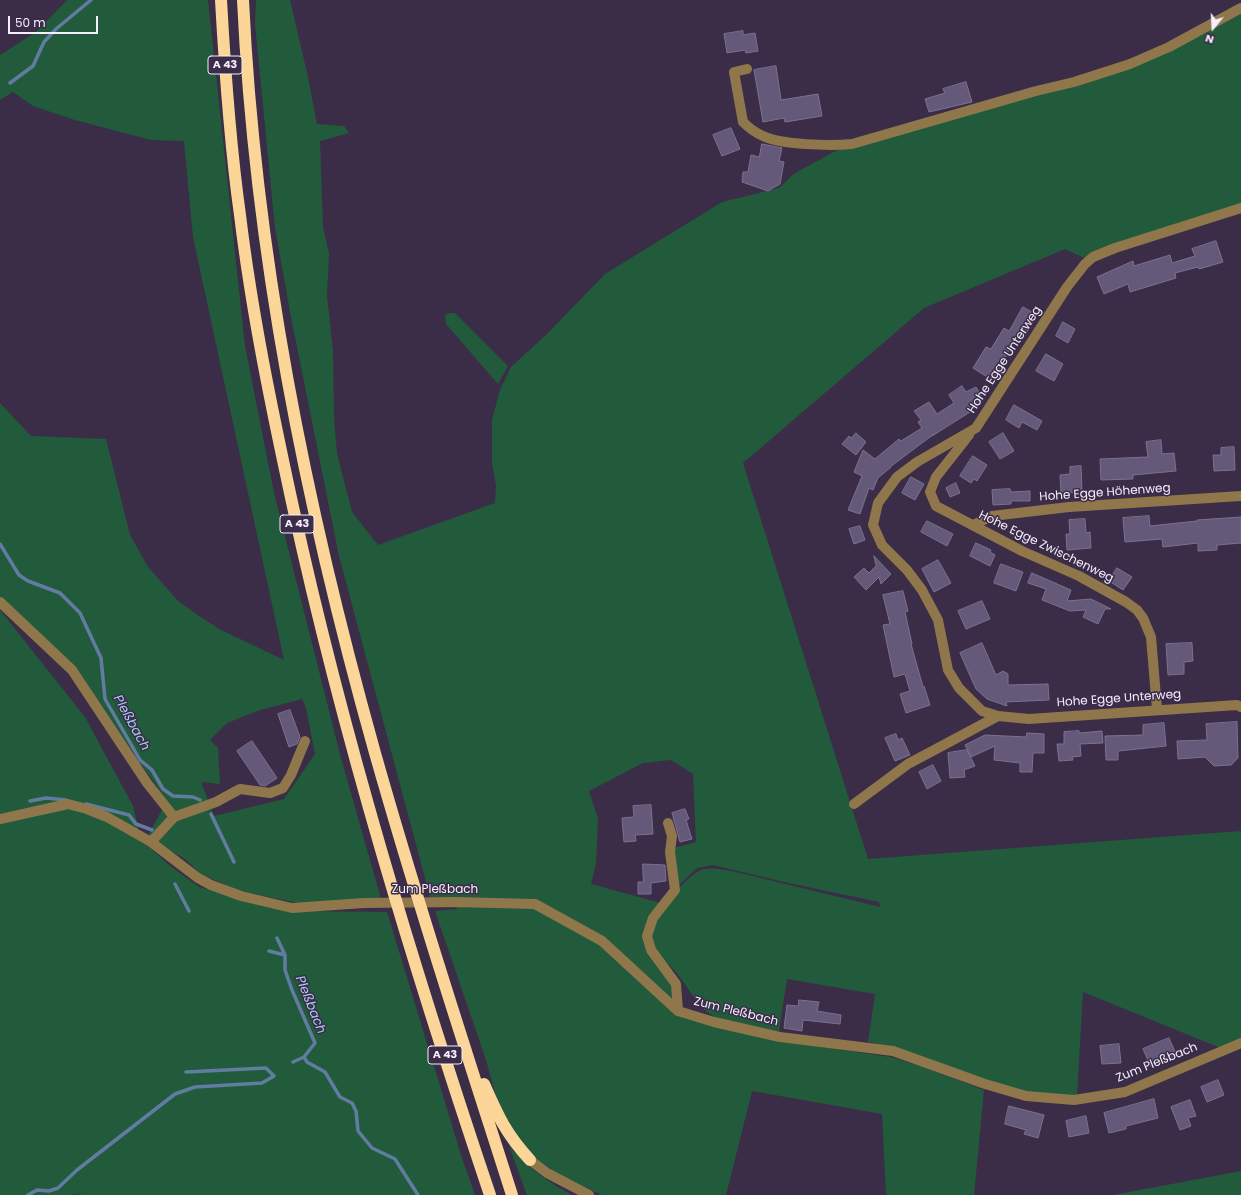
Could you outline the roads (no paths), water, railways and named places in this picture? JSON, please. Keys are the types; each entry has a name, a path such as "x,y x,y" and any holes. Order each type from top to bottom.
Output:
{"highway":[{"name":"A 43","path":"221,0 239,213 259,342 279,446 307,571 357,766 394,896 490,1195"},
{"name":"A 43","path":"243,0 248,88 261,212 281,342 306,474 340,623 374,750 453,1013 512,1195"},
{"path":"453,1013 500,1121 512,1141 530,1160"}],"street":[{"path":"747,69 734,72 743,122 747,126 763,137 796,143 838,145 852,144 906,130 1036,91 1074,82 1130,64 1169,48 1241,8"},
{"name":"Hohe Egge Unterweg","path":"1240,705 1157,709 1029,719 998,716 982,711 959,688 948,670 938,620 914,580 882,546 873,525 878,503 897,478 917,462 976,428 1067,287 1092,257 1144,238 1241,208"},
{"name":"Hohe Egge Zwischenweg","path":"976,428 936,477 930,492 936,506 944,512 973,525 1022,551 1079,576 1110,592 1137,610 1148,627 1151,637 1157,709"},
{"name":"Hohe Egge Höhenweg","path":"973,525 992,516 1069,507 1241,496"},
{"path":"0,602 72,670 147,783 174,817"},
{"path":"854,804 908,764 998,716"},
{"path":"151,842 174,817 216,802 240,789 270,793 283,788 291,775 304,741"},
{"name":"Zum Pleßbach","path":"0,819 68,804 87,809 107,817 151,842 198,878 241,896 292,908 364,903 455,902 535,904 602,941 678,1011 714,1022 780,1037 893,1051 1004,1091 1050,1099 1074,1100 1125,1092 1241,1043"},
{"path":"668,823 672,836 670,852 675,890 653,918 648,936 651,950 676,984 678,1011"},
{"path":"530,1160 547,1173 589,1195"}],"waterway":[{"name":"Pleßbach","path":"10,83 33,66 44,42 56,29 91,0"},
{"name":"Pleßbach","path":"0,544 19,575 28,581 60,593 80,613 101,658 105,699 140,760 152,770 163,789 173,796 193,797 200,800"},
{"path":"30,801 46,798 66,800"},
{"path":"86,804 129,815 136,824 152,830"},
{"name":"Pleßbach","path":"211,814 234,862"},
{"path":"175,884 189,911"},
{"name":"Pleßbach","path":"277,938 285,955 285,970 292,990 315,1043 304,1057 307,1062 325,1072 340,1097 352,1103 356,1111 358,1131 372,1148 395,1159 418,1195"},
{"path":"269,951 285,955"},
{"path":"293,1062 304,1057"},
{"path":"28,1195 37,1190 49,1191 58,1188 77,1170 175,1094 195,1087 262,1083 274,1076 266,1068 186,1072"}]}
